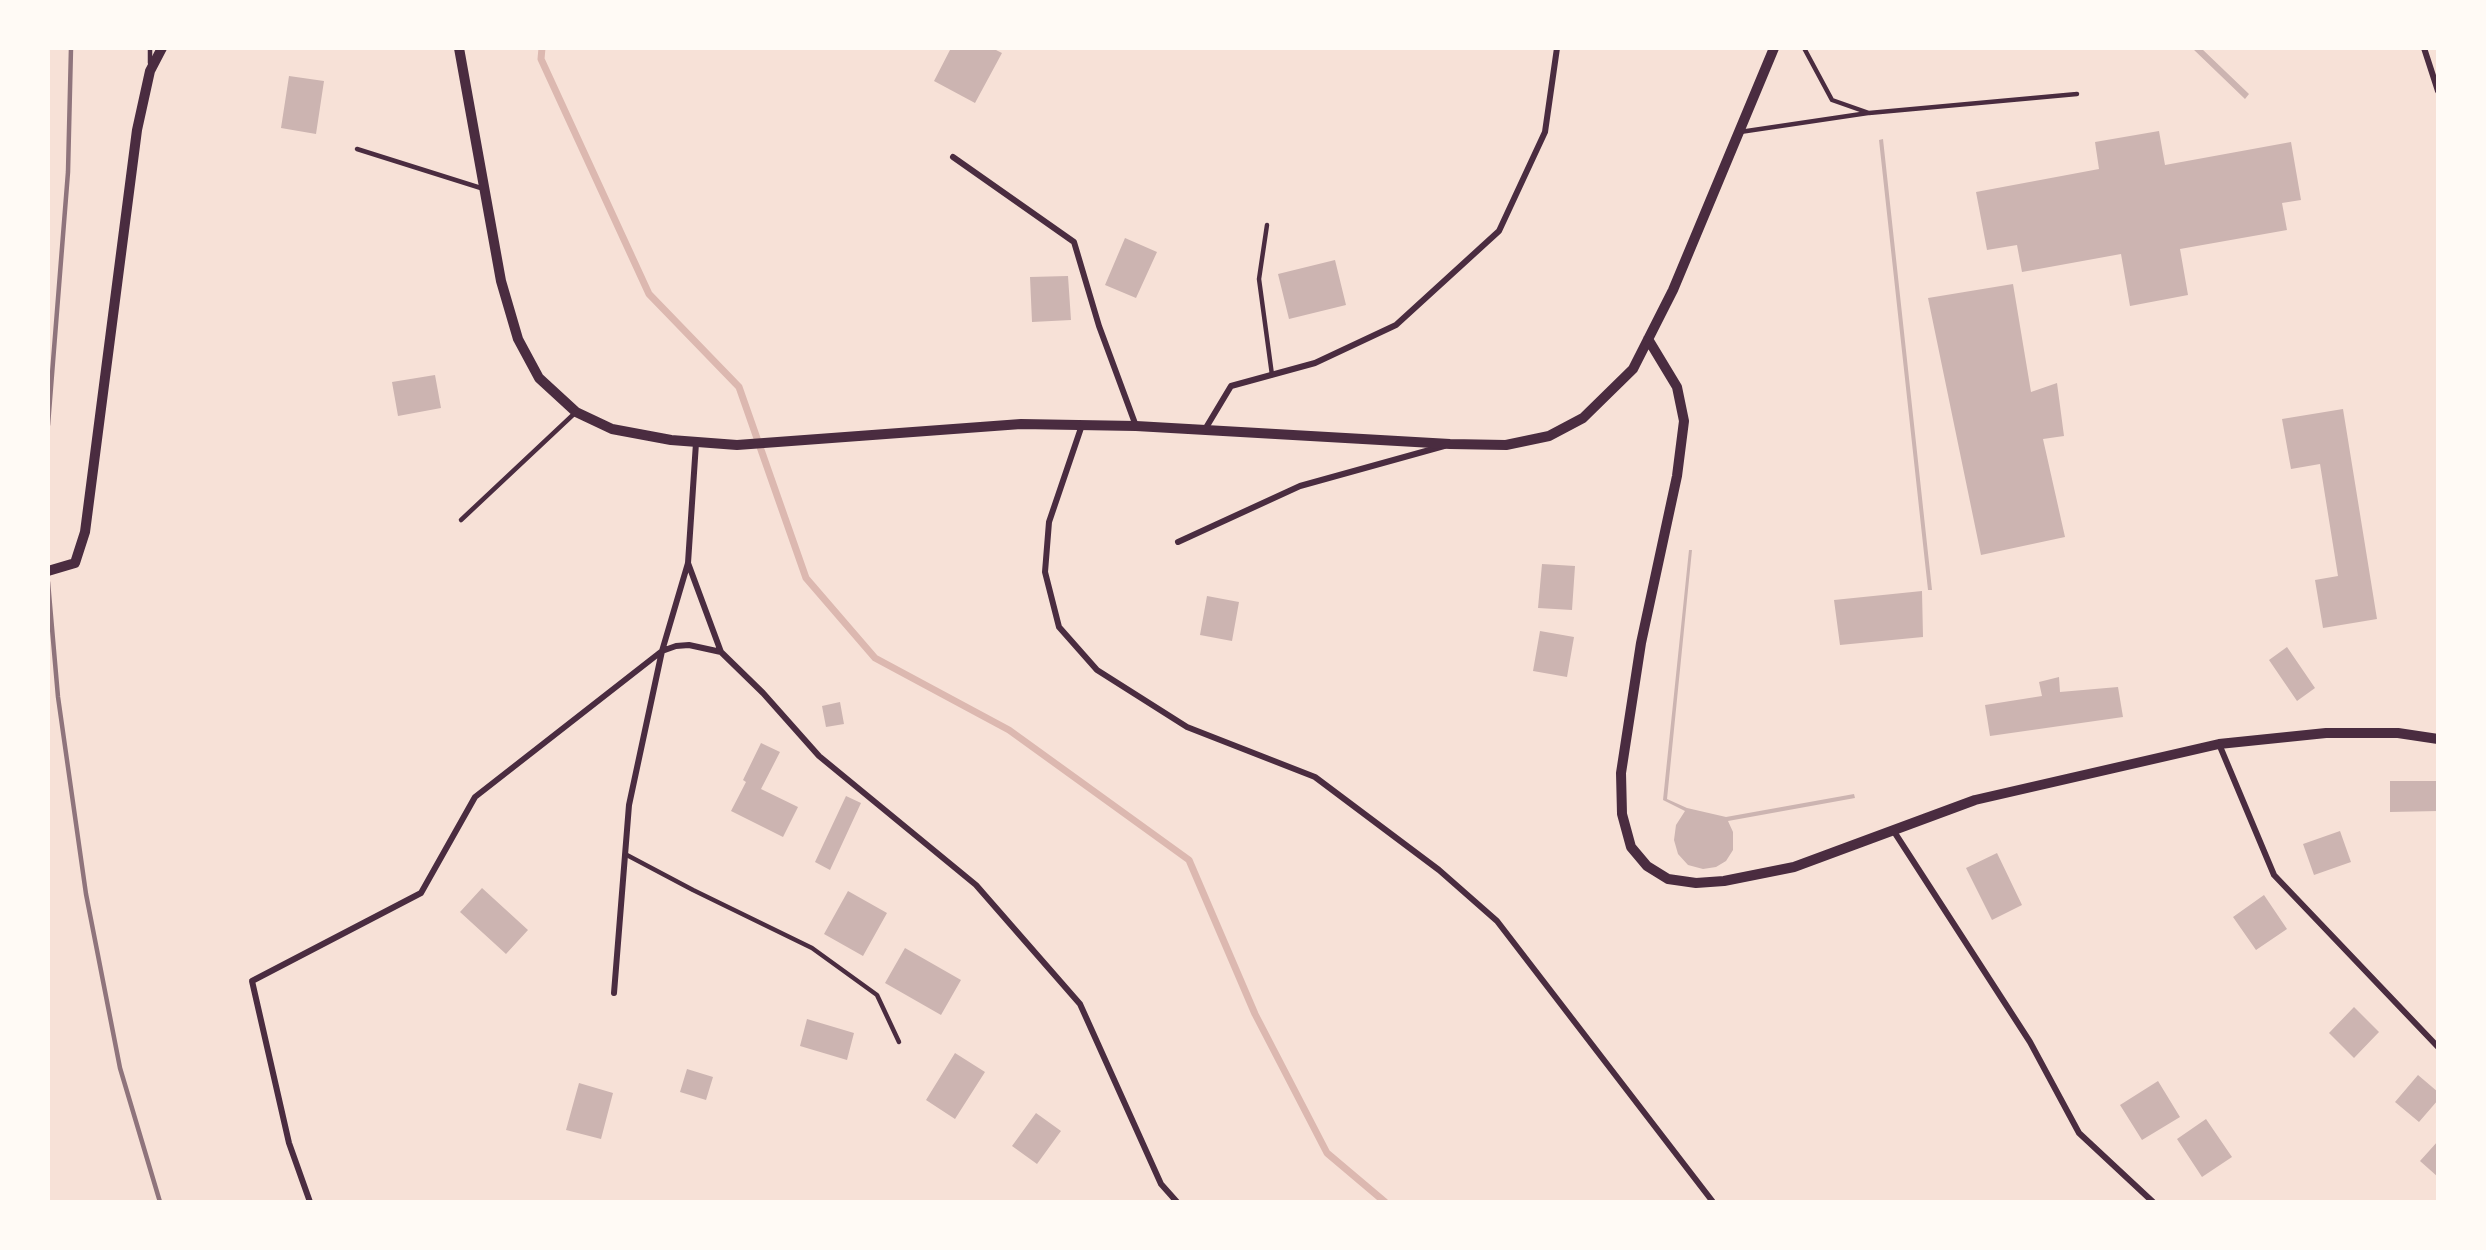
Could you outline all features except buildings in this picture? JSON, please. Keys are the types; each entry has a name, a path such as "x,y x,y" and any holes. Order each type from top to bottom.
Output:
{"street":[{"path":"48,571 75,563 85,532 137,130 150,71 162,48"},
{"path":"459,48 501,281 518,339 539,378 576,412 612,429 696,443 737,445 1021,424 1136,426 1450,444 1506,445 1549,436 1583,418 1632,369 1673,290 1774,48"},
{"path":"1204,431 1231,386 1315,363 1396,325 1499,231 1545,132 1557,48"},
{"path":"2424,48 2438,91"},
{"path":"953,157 1074,242 1099,326 1136,426"},
{"path":"1648,339 1677,387 1684,421 1677,476 1641,643 1621,773 1622,814 1630,847 1647,866 1668,879 1696,883 1724,881 1794,867 1975,800 2219,744 2326,733 2398,733 2438,739"},
{"path":"1082,424 1049,522 1046,572 1059,627 1097,670 1187,727 1315,777 1439,870 1497,921 1713,1202"},
{"path":"614,993 629,805 662,651 688,563 696,443"},
{"path":"1178,542 1300,486 1450,444"},
{"path":"688,563 721,652 763,693 819,756 976,885 1080,1004 1161,1184 1177,1202"},
{"path":"310,1202 289,1143 252,981 422,893 475,797 662,651 676,646 689,645 721,652"},
{"path":"2219,744 2274,875 2438,1047"},
{"path":"1892,829 2030,1042 2079,1133 2153,1202"}],"lane":[{"path":"150,48 150,71"},
{"path":"1804,48 1832,100 1869,113"},
{"path":"1737,133 1869,113 2077,94"},
{"path":"357,150 486,189"},
{"path":"1267,225 1259,279 1272,375"},
{"path":"461,520 576,412"},
{"path":"625,854 812,948 877,995 899,1042"}],"waterway":[{"path":"542,48 541,59 649,294 739,387 806,578 875,658 1009,730 1189,860 1255,1014 1327,1153 1385,1202"}],"railway":[{"path":"48,425 68,172 71,48"},
{"path":"48,582 58,697 86,894 120,1068 160,1202"}]}
